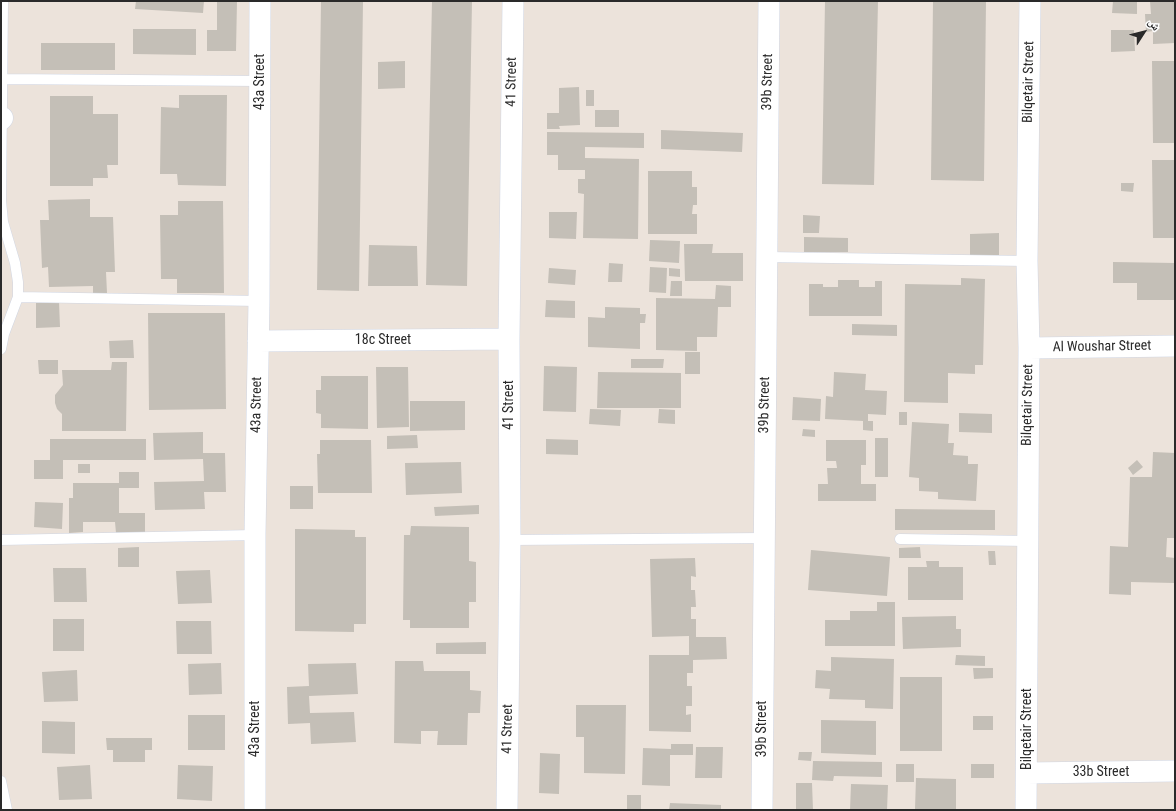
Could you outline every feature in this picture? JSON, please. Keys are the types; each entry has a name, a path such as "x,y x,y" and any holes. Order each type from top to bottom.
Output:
{"street":[{"name":"43a Street","path":"255,810 255,535 259,301 260,1"},
{"name":"41 Street","path":"507,810 510,540 509,339 513,1"},
{"name":"39b Street","path":"762,810 769,1"},
{"name":"Bilqetair Street","path":"1026,810 1029,348 1027,261 1030,1"},
{"name":"18c Street","path":"258,341 509,339"},
{"name":"Al Woushar Street","path":"1029,348 1175,346"},
{"name":"33b Street","path":"1027,773 1175,771"}],"lane":[{"path":"1,349 6,328 18,297 16,270 3,222 1,201 3,1"},
{"path":"2,79 260,81"},
{"path":"767,257 1027,261"},
{"path":"18,297 259,301"},
{"path":"1,540 255,535"},
{"path":"510,540 764,538"},
{"path":"900,539 1027,541"},
{"path":"1,781 7,810"}],"building":[{"path":"136,1 204,1 203,13 135,9"},
{"path":"217,1 237,1 236,51 207,51 207,30 217,30"},
{"path":"321,1 363,1 359,291 317,290"},
{"path":"432,1 472,1 467,286 426,285"},
{"path":"825,1 878,1 874,185 822,184"},
{"path":"933,1 986,1 984,181 931,180"},
{"path":"1113,1 1137,1 1137,14 1112,13"},
{"path":"1150,1 1175,1 1175,43 1153,44 1153,31 1146,32 1145,14 1151,14"},
{"path":"133,29 196,29 196,55 133,54"},
{"path":"1111,30 1134,30 1135,51 1111,52"},
{"path":"41,43 115,43 115,70 41,70"},
{"path":"405,61 405,88 378,89 378,62"},
{"path":"1152,61 1175,61 1175,143 1153,143"},
{"path":"579,87 580,125 559,126 560,129 547,129 547,113 559,113 559,88"},
{"path":"586,90 594,90 594,106 586,106"},
{"path":"179,95 227,95 226,186 178,185 177,174 160,174 161,107 179,108"},
{"path":"50,96 93,96 93,114 118,114 118,165 107,165 108,178 93,178 93,186 50,186"},
{"path":"595,110 619,110 619,127 595,127"},
{"path":"661,130 743,133 742,152 661,149"},
{"path":"547,132 644,133 644,148 585,147 585,158 639,159 638,239 583,238 584,194 578,193 578,179 585,179 585,170 558,170 558,155 547,155"},
{"path":"1152,160 1175,160 1175,238 1153,238"},
{"path":"648,171 692,171 692,187 697,187 697,205 693,205 692,214 697,214 697,234 648,234"},
{"path":"1121,183 1134,183 1133,192 1121,191"},
{"path":"90,199 90,217 113,217 115,272 106,272 107,293 93,293 93,286 49,287 48,267 42,268 40,220 49,220 48,200"},
{"path":"178,201 223,201 224,293 177,293 177,279 161,279 160,215 178,215"},
{"path":"549,212 577,212 576,239 549,238"},
{"path":"803,215 820,216 819,233 803,233"},
{"path":"999,233 999,255 970,255 970,234"},
{"path":"804,237 848,238 848,252 804,252"},
{"path":"650,240 680,241 679,263 649,261"},
{"path":"684,244 713,244 712,253 743,253 743,281 685,281"},
{"path":"369,245 417,246 418,286 368,286"},
{"path":"1113,262 1175,263 1175,300 1137,300 1137,283 1113,283"},
{"path":"609,263 623,264 622,282 608,282"},
{"path":"650,267 667,268 666,293 649,292"},
{"path":"549,268 576,270 575,285 548,283"},
{"path":"669,268 680,269 680,277 669,276"},
{"path":"961,278 985,279 983,365 975,365 975,374 948,373 948,403 904,402 905,284 961,285"},
{"path":"838,280 859,280 859,287 875,287 875,281 882,281 882,316 809,316 809,284 823,284 823,287 838,287"},
{"path":"671,281 682,281 682,296 670,296"},
{"path":"716,285 731,286 731,307 718,307 717,337 697,337 697,351 656,350 656,298 715,299"},
{"path":"546,300 575,301 575,318 545,317"},
{"path":"59,302 60,327 36,328 36,303"},
{"path":"605,307 640,308 640,314 646,314 645,323 640,323 640,349 588,347 588,317 605,318"},
{"path":"148,313 225,313 226,409 149,410"},
{"path":"852,324 897,325 897,336 852,335"},
{"path":"133,340 134,358 110,358 109,341"},
{"path":"685,352 700,352 700,374 685,374"},
{"path":"631,359 664,359 663,368 631,368"},
{"path":"38,360 58,360 58,374 39,374"},
{"path":"112,362 127,362 126,431 62,431 62,414 57,409 55,395 63,385 62,370 111,370"},
{"path":"544,366 577,367 576,412 543,411"},
{"path":"376,367 408,367 409,427 377,428"},
{"path":"598,372 681,373 681,408 597,408"},
{"path":"834,372 866,374 865,390 887,391 886,415 868,414 868,421 873,421 873,431 863,430 863,421 825,419 826,396 833,397"},
{"path":"321,376 368,376 368,429 321,428 321,414 316,413 316,390 321,390"},
{"path":"793,397 821,399 820,421 792,420"},
{"path":"410,401 465,401 465,430 410,431"},
{"path":"590,409 621,410 620,426 589,424"},
{"path":"659,409 675,410 675,424 658,423"},
{"path":"899,412 907,412 907,425 899,425"},
{"path":"959,413 992,414 992,433 959,432"},
{"path":"912,422 949,424 948,443 954,443 953,455 968,456 968,464 978,464 976,501 938,499 938,492 919,491 919,478 909,477"},
{"path":"803,429 815,430 815,437 802,436"},
{"path":"203,432 203,453 225,453 226,492 204,492 205,509 155,510 154,482 204,481 203,459 154,460 153,433"},
{"path":"417,435 418,448 387,449 387,436"},
{"path":"875,438 888,438 888,477 875,477"},
{"path":"50,439 146,439 146,460 63,460 63,479 34,479 34,460 50,460"},
{"path":"546,439 578,440 578,455 546,454"},
{"path":"320,440 371,440 372,493 318,493 317,454 320,454"},
{"path":"826,440 866,440 866,465 861,465 861,484 876,484 876,501 818,501 818,484 828,484 827,468 837,468 836,461 826,461"},
{"path":"1153,452 1175,453 1175,538 1167,538 1166,557 1175,558 1174,583 1131,582 1131,595 1109,594 1110,546 1128,547 1130,477 1152,477"},
{"path":"1137,460 1143,467 1133,475 1128,468"},
{"path":"461,462 462,493 406,495 405,463"},
{"path":"78,464 90,464 90,473 78,473"},
{"path":"119,472 139,472 139,488 119,488 119,513 145,513 145,533 116,533 115,522 83,522 83,532 69,533 69,498 73,498 73,483 119,483"},
{"path":"290,486 313,486 313,509 290,509"},
{"path":"35,502 63,503 62,529 34,527"},
{"path":"479,505 479,514 435,516 434,507"},
{"path":"895,509 995,510 995,530 895,530"},
{"path":"411,526 469,527 469,561 476,562 476,602 469,602 469,628 410,628 410,620 403,620 404,535 410,535"},
{"path":"295,529 355,530 355,537 366,537 366,624 354,624 354,632 295,631"},
{"path":"139,547 139,567 118,567 118,548"},
{"path":"920,547 921,558 899,558 899,548"},
{"path":"811,550 890,557 887,596 808,590"},
{"path":"988,551 995,551 996,565 989,565"},
{"path":"695,558 696,577 691,576 691,590 695,590 696,607 691,607 691,619 696,619 696,637 726,637 727,659 693,660 693,673 687,673 687,686 692,686 692,706 686,706 686,715 691,714 691,732 649,731 649,655 689,655 689,636 652,637 650,559"},
{"path":"926,561 939,561 939,567 963,567 963,600 908,600 908,567 927,567"},
{"path":"53,568 86,568 87,602 54,602"},
{"path":"210,570 212,603 178,604 176,571"},
{"path":"877,602 895,602 895,646 825,646 825,620 850,620 850,611 877,611"},
{"path":"956,616 956,629 961,629 961,647 903,649 902,617"},
{"path":"53,619 84,619 84,651 53,651"},
{"path":"176,621 211,621 212,654 177,654"},
{"path":"486,642 486,654 436,654 436,643"},
{"path":"956,655 985,656 985,666 955,665"},
{"path":"831,657 894,659 893,709 865,708 865,700 829,699 830,689 815,688 816,670 831,671"},
{"path":"395,661 423,661 424,671 470,671 470,690 481,691 480,713 468,713 467,745 437,745 438,731 421,731 421,744 394,743"},
{"path":"221,663 222,694 189,695 188,664"},
{"path":"356,663 358,694 309,696 310,713 354,712 356,742 311,744 310,723 288,724 287,687 309,686 308,664"},
{"path":"973,668 993,668 993,678 974,679"},
{"path":"77,670 78,701 44,702 42,672"},
{"path":"900,677 942,677 942,751 900,751"},
{"path":"576,705 626,705 625,774 584,773 584,737 576,737"},
{"path":"188,715 225,715 225,750 188,750"},
{"path":"973,716 993,716 993,730 973,730"},
{"path":"821,720 876,721 876,755 821,753"},
{"path":"42,721 75,722 75,754 42,753"},
{"path":"106,738 152,738 152,750 145,750 145,762 113,762 113,750 107,750"},
{"path":"671,744 693,744 693,755 670,755 670,786 642,785 643,748 671,749"},
{"path":"696,747 723,747 722,778 695,778"},
{"path":"799,752 812,752 811,761 798,760"},
{"path":"540,753 560,754 559,794 539,793"},
{"path":"813,761 882,762 882,777 834,776 833,781 812,780"},
{"path":"896,764 914,764 914,782 896,782"},
{"path":"971,764 994,764 994,778 971,778"},
{"path":"90,765 92,799 59,800 57,767"},
{"path":"178,765 213,766 212,801 177,799"},
{"path":"916,778 956,779 956,810 915,809"},
{"path":"796,783 812,783 813,810 796,810"},
{"path":"851,784 888,785 887,810 850,810"},
{"path":"627,795 641,795 641,810 627,810"},
{"path":"670,803 721,805 721,810 669,810"}]}
